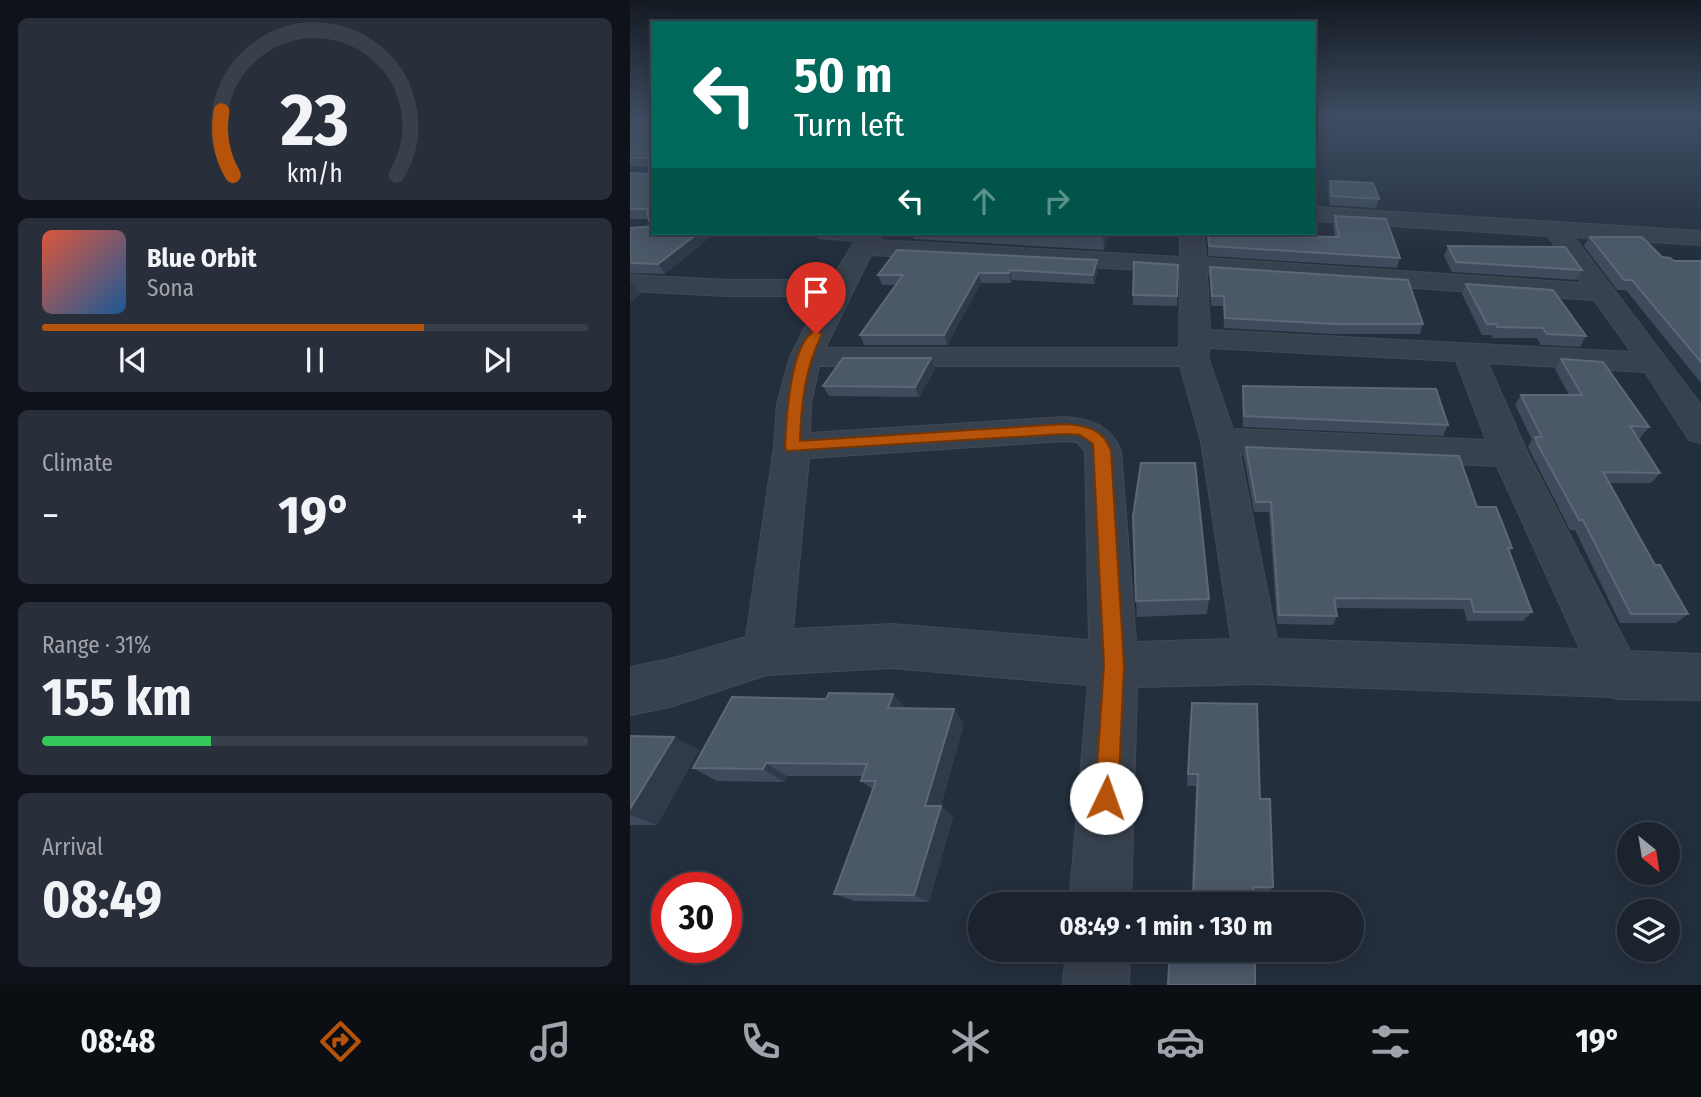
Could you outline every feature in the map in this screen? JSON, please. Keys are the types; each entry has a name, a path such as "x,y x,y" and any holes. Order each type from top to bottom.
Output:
{"street":[{"path":"1316,214 1701,238"},
{"path":"1557,231 1655,363 1701,431"},
{"path":"766,653 792,447 794,404 804,357 839,288 859,237 1193,249 1602,292"},
{"path":"1193,249 1194,348 1220,441 1258,661"},
{"path":"630,283 728,288 839,288"},
{"path":"804,357 1194,348 1468,353 1655,363"},
{"path":"1468,353 1510,454 1617,676"},
{"path":"792,447 1064,429 1083,430 1100,441 1103,451 1114,665 1101,892"},
{"path":"1220,441 1510,454"},
{"path":"630,691 670,683 766,653 892,646 1114,665 1258,661 1701,677"},
{"path":"1096,985 1097,962"}],"building":[{"path":"651,164 651,221 647,209 630,209 630,173 649,174"},
{"path":"1330,181 1373,183 1379,199 1332,196"},
{"path":"1335,216 1386,219 1400,258 1209,246 1208,235 1339,237"},
{"path":"651,226 651,235 695,235 658,264 630,263 630,228"},
{"path":"1590,237 1642,237 1662,257 1674,261 1701,261 1701,362 1632,280 1624,280"},
{"path":"1448,246 1565,247 1582,270 1456,262"},
{"path":"897,250 1097,260 1093,275 1010,270 1009,273 979,273 944,335 860,335 903,275 878,275"},
{"path":"1134,262 1178,265 1177,296 1133,295"},
{"path":"1210,267 1408,280 1423,324 1335,324 1225,318 1224,296 1212,296"},
{"path":"1466,284 1553,290 1586,336 1547,334 1543,328 1497,327 1496,324 1487,324"},
{"path":"843,358 931,358 915,387 823,386"},
{"path":"1561,359 1603,362 1649,427 1630,426 1660,473 1603,472 1655,565 1660,565 1688,614 1631,614 1583,520 1579,520 1537,443 1535,437 1542,437 1521,395 1582,395"},
{"path":"1243,386 1436,389 1448,425 1244,416"},
{"path":"1246,447 1459,456 1477,507 1496,507 1532,612 1474,612 1471,599 1334,598 1337,616 1279,615 1271,502 1256,502"},
{"path":"1141,463 1195,463 1209,599 1136,601 1133,516"},
{"path":"829,693 893,694 888,708 954,709 925,806 941,806 914,895 834,894 876,781 861,781 867,764 766,763 763,769 693,768 732,697 826,699"},
{"path":"1192,703 1257,704 1260,799 1270,799 1273,887 1253,887 1253,892 1193,892 1198,774 1188,774"},
{"path":"630,736 674,737 630,809"},
{"path":"1169,962 1255,962 1255,985 1168,985"}],"route":[{"path":"816,334 804,357 794,404 792,447 1064,429 1083,430 1100,441 1103,451 1114,665 1106,798"}]}
